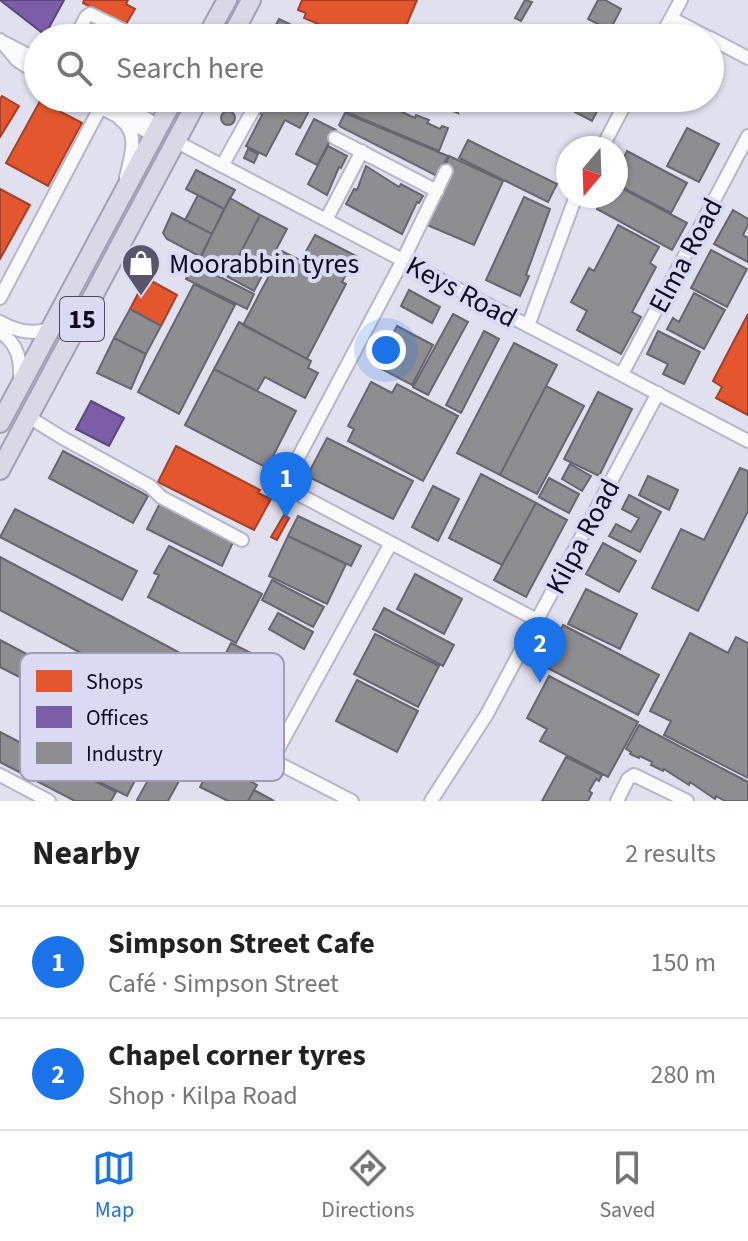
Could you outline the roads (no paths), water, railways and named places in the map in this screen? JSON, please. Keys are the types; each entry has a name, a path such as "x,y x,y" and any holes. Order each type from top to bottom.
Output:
{"highway":[{"path":"214,24 227,0"},
{"path":"238,24 251,0"},
{"name":"15","path":"0,423 166,112"},
{"name":"15","path":"0,470 192,112"},
{"path":"156,130 177,142"}],"street":[{"path":"210,0 217,19"},
{"path":"668,24 681,0"},
{"path":"82,24 90,14 110,24"},
{"path":"671,18 683,24"},
{"path":"1,41 24,53"},
{"path":"1,41 24,65"},
{"path":"724,45 748,58"},
{"path":"0,298 99,112"},
{"path":"113,112 130,128 133,140 122,196"},
{"path":"121,112 156,130"},
{"path":"222,166 252,112"},
{"path":"608,136 621,112"},
{"path":"120,119 156,130"},
{"name":"Elma Road","path":"622,374 742,161 748,136"},
{"path":"335,138 437,191"},
{"name":"Keys Road","path":"177,142 748,441"},
{"path":"326,220 362,151"},
{"path":"446,171 403,260 283,486 537,620"},
{"path":"528,326 572,208"},
{"path":"0,322 32,332 52,327"},
{"path":"0,332 18,353 20,385"},
{"name":"Kilpa Road","path":"431,801 487,714 658,393"},
{"path":"29,417 150,486 161,497 242,540"},
{"path":"284,738 391,543"},
{"path":"284,766 352,801"},
{"path":"0,775 49,801"},
{"path":"617,801 628,779 634,775 687,801"}],"place":[{"name":"Moorabbin tyres","path":"141,297"},
{"name":"Simpson Street Cafe","path":"286,518"},
{"name":"Chapel corner tyres","path":"540,683"}]}
